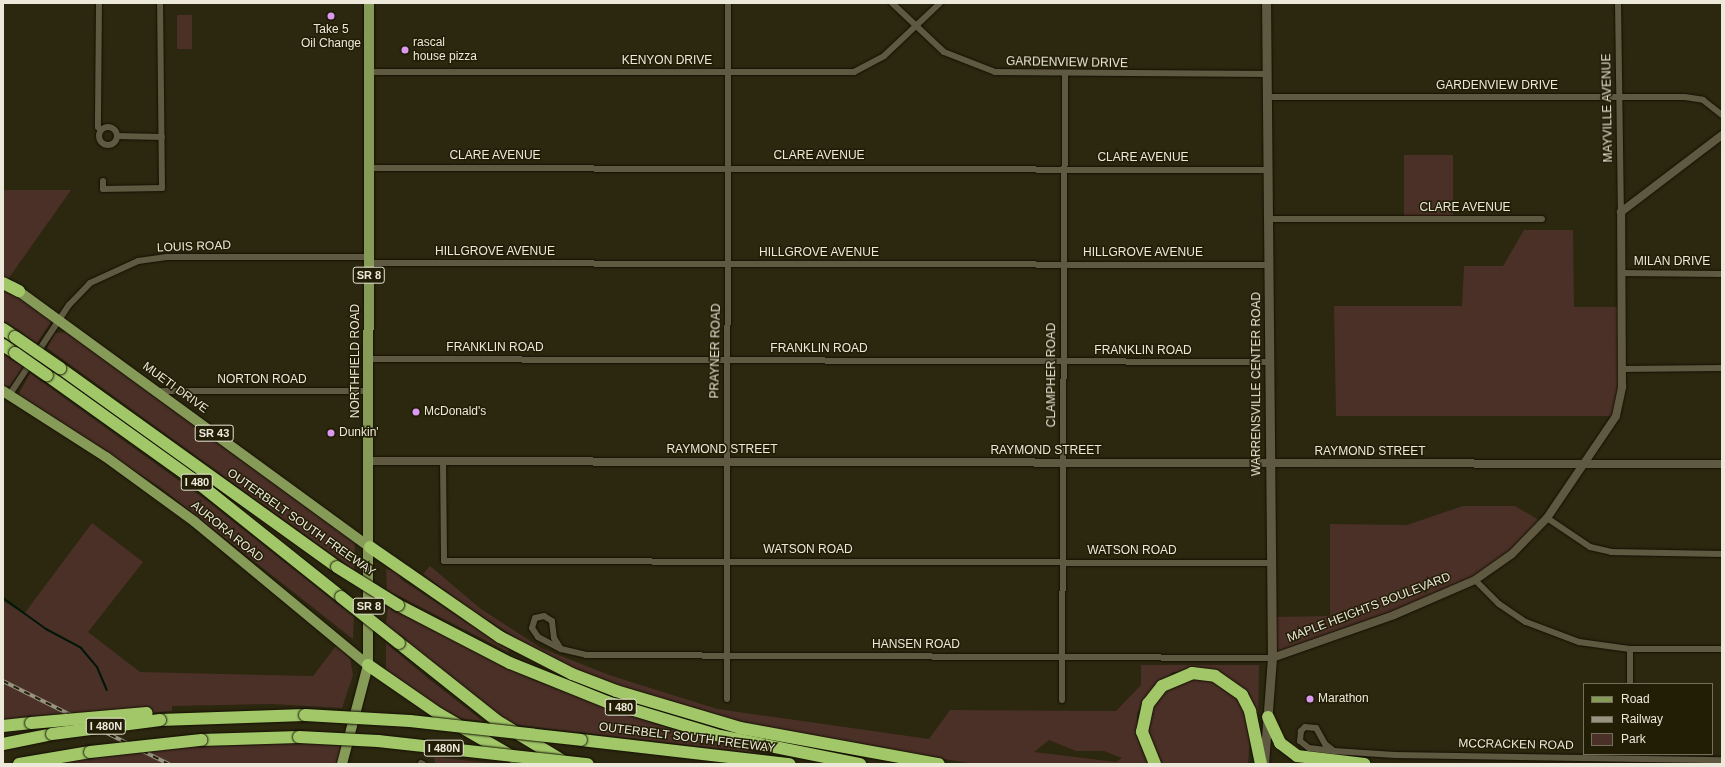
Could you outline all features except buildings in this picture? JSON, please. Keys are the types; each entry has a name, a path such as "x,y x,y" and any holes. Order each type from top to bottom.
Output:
{"highway":[{"path":"3,283 19,292"},
{"name":"OUTERBELT SOUTH FREEWAY","path":"3,329 60,368 337,568 398,605 510,663 607,702 698,731 860,764"},
{"name":"I 480","path":"3,345 190,477 497,721 568,764"},
{"path":"370,547 500,637 609,688 740,728 939,764"},
{"path":"368,665 439,714 525,764"},
{"path":"1155,764 1146,750 1142,732 1148,704 1162,686 1192,673 1215,676 1242,695 1250,711 1262,764"},
{"path":"3,726 172,711 206,716"},
{"name":"OUTERBELT SOUTH FREEWAY","path":"206,716 306,715 410,721 790,764"},
{"name":"I 480N","path":"3,744 52,734 160,720 206,716"},
{"path":"1268,718 1280,743 1290,753 1305,758 1365,764"},
{"name":"I 480N","path":"19,764 90,752 201,740 299,738 378,741 588,764"}],"main road":[{"name":"NORTHFIELD ROAD","path":"342,764 368,665 370,547 369,3"},
{"name":"WARRENSVILLE CENTER ROAD","path":"1262,764 1268,718 1272,658 1268,362 1266,3"},
{"name":"MUETI DRIVE","path":"3,280 370,547"},
{"name":"AURORA ROAD","path":"6,392 106,457 195,522 368,665"}],"street":[{"path":"99,3 100,140 107,144 114,142 117,136"},
{"path":"103,181 103,189 162,188 160,3"},
{"name":"PRAYNER ROAD","path":"727,699 727,462 725,360 728,264 728,3"},
{"name":"GARDENVIEW DRIVE","path":"892,3 944,52 980,69 1007,74 1267,74"},
{"name":"KENYON DRIVE","path":"369,72 854,72 884,56 940,3"},
{"name":"MAYVILLE AVENUE","path":"1618,3 1618,97 1621,212"},
{"name":"CLAMPHER ROAD","path":"1062,700 1065,74"},
{"name":"GARDENVIEW DRIVE","path":"1267,97 1685,97 1703,100 1722,115"},
{"path":"101,130 111,128 117,136"},
{"path":"117,136 162,137"},
{"path":"1621,212 1722,136"},
{"name":"CLARE AVENUE","path":"369,168 727,167 1268,170"},
{"name":"MAPLE HEIGHTS BOULEVARD","path":"1272,658 1401,612 1475,580 1512,554 1547,518 1585,465 1616,416 1622,369 1621,212"},
{"name":"CLARE AVENUE","path":"1268,219 1542,219"},
{"name":"LOUIS ROAD","path":"6,392 58,319 90,284 138,261 167,257 369,260"},
{"name":"HILLGROVE AVENUE","path":"369,260 728,264 1268,265"},
{"name":"MILAN DRIVE","path":"1621,273 1722,274"},
{"name":"FRANKLIN ROAD","path":"369,359 1268,362"},
{"path":"1622,369 1722,368"},
{"name":"NORTON ROAD","path":"156,391 369,391"},
{"name":"RAYMOND STREET","path":"369,461 1585,465 1722,464"},
{"name":"WATSON ROAD","path":"443,462 444,561 1062,561 1271,563"},
{"path":"1547,518 1590,547 1611,552 1722,554"},
{"path":"1475,580 1499,604 1526,622 1579,642 1630,649 1722,649"},
{"name":"HANSEN ROAD","path":"561,649 554,638 552,621 544,616 535,618 533,632 561,649 586,655 1272,658"},
{"path":"1630,649 1630,683"},
{"name":"MCCRACKEN ROAD","path":"1334,751 1325,744 1316,728 1305,727 1300,732 1303,746 1334,751 1722,760"}],"green space":[{"path":"177,15 192,15 192,49 177,49"},
{"path":"1404,155 1453,155 1453,219 1404,219"},
{"path":"3,190 71,190 6,282 3,280"},
{"path":"1524,230 1573,230 1574,307 1621,307 1622,369 1616,416 1336,416 1334,306 1462,306 1464,266 1503,266"},
{"path":"3,287 47,316 51,322 37,343 3,320"},
{"path":"66,332 355,543 354,570 47,348 55,333"},
{"path":"3,354 23,367 10,386 3,386"},
{"path":"30,373 206,500 354,617 353,639 161,488 18,395"},
{"path":"1463,506 1515,506 1542,522 1512,554 1475,580 1272,658 1272,617 1330,616 1330,524 1407,525"},
{"path":"92,523 143,562 88,632 140,672 313,676 336,646 350,658 353,675 342,708 272,704 172,706 172,711 3,726 3,601 24,614"},
{"path":"430,566 481,609 541,648 609,675 717,709 929,739 950,710 1116,711 1141,685 1141,665 1259,665 1258,725 1254,714 1215,672 1173,672 1143,700 1137,714 1137,732 1149,764 974,764 765,728 644,695 571,667 524,643 469,608 423,574","holes":["1049,740 1076,751 1104,751 1122,758 1116,762 1034,752"]},
{"path":"386,569 396,571 402,580 509,650 508,652 387,590"},
{"path":"388,607 533,680 658,725 757,753 510,724 386,625"},
{"path":"386,643 483,721 455,718 386,669"},
{"path":"1197,678 1214,681 1244,704 1250,737 1248,764 1162,764 1155,756 1147,732 1149,712 1169,687"},
{"path":"349,737 342,764 19,764 90,752"},
{"path":"434,757 497,764 443,764 435,763"}],"waterway":[{"path":"3,598 46,629 81,648 97,667 107,690"}],"railway":[{"path":"3,681 169,764"}],"place":[{"name":"Take 5 Oil Change","path":"331,16"},
{"name":"rascal house pizza","path":"405,50"},
{"name":"McDonald's","path":"416,412"},
{"name":"Dunkin'","path":"331,433"},
{"name":"Marathon","path":"1310,699"}]}
